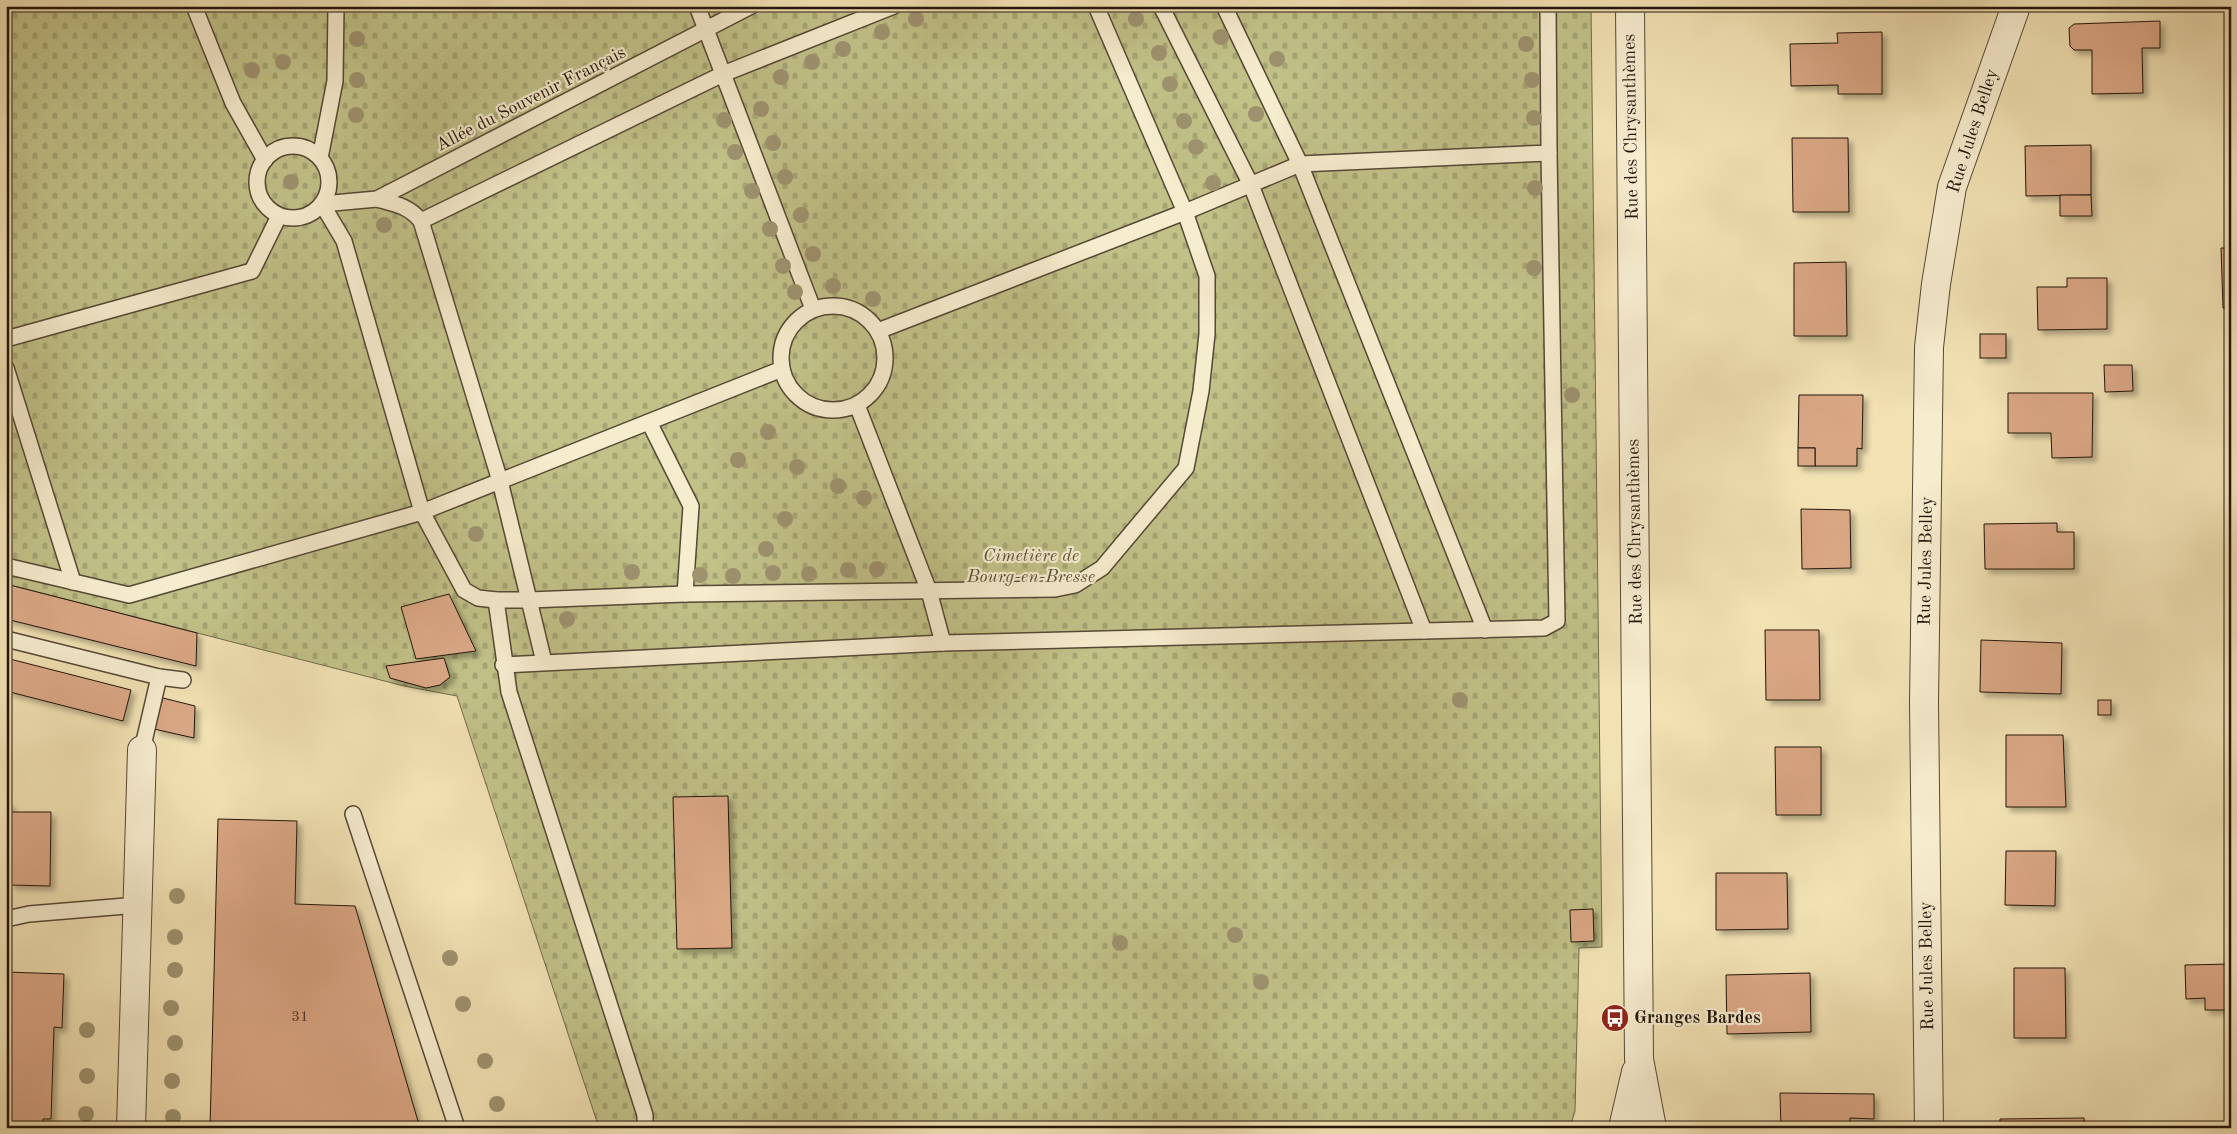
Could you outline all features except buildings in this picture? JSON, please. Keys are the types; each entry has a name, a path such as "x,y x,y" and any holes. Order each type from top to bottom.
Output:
{"street":[{"name":"Rue des Chrysanthèmes","path":"1630,6 1639,1059 1652,1128"},
{"name":"Rue Jules Belley","path":"1929,1128 1924,702 1929,348 1936,284 1952,187 2016,6"},
{"path":"131,1128 142,750"},
{"name":"Rue des Chrysanthèmes","path":"1622,1128 1627,1114 1639,1059"}],"lane":[{"path":"194,6 233,103 264,160"},
{"path":"320,158 302,148 292,146 282,148 264,160 257,180 258,191 262,201 278,216 302,217 313,212 322,204 329,186 328,176 320,158 335,81 336,6"},
{"path":"697,6 813,309"},
{"name":"Allée du Souvenir Français","path":"322,204 377,199 751,6"},
{"path":"421,221 724,74 894,6"},
{"path":"322,204 344,240 422,512 464,590 478,598 529,600 685,594 1055,589 1075,586 1102,568 1186,468 1201,391 1207,334 1207,276 1185,212 1096,6"},
{"path":"1161,6 1251,185 1424,631"},
{"path":"1224,6 1300,164 1485,630"},
{"path":"504,665 943,643 1544,628 1557,621 1548,6"},
{"path":"878,331 1185,212 1300,164 1549,153"},
{"path":"377,199 404,206 414,212 421,221 500,481 544,662"},
{"path":"6,339 252,271 278,216"},
{"path":"827,306 842,306 856,311 869,320 878,331 884,344 884,372 878,386 857,405 839,410 820,409 802,400 789,387 782,369 782,347 790,327 800,317 813,309 827,306"},
{"path":"6,368 72,582"},
{"path":"6,566 129,595 422,512 782,369"},
{"path":"857,405 928,591 943,643"},
{"path":"649,422 691,506 685,594"},
{"path":"496,600 508,692 644,1115 645,1128"},
{"path":"6,638 159,677 183,680"},
{"path":"142,750 159,677"},
{"path":"353,814 457,1128"},
{"path":"6,918 29,914 138,905"}],"green space":[{"name":"Cimetière de Bourg-en-Bresse","path":"6,6 1591,6 1602,947 1579,948 1575,1111 1570,1128 599,1128 457,696 404,686 6,584"}],"place":[{"name":"Granges Bardes","path":"1615,1018"}]}
